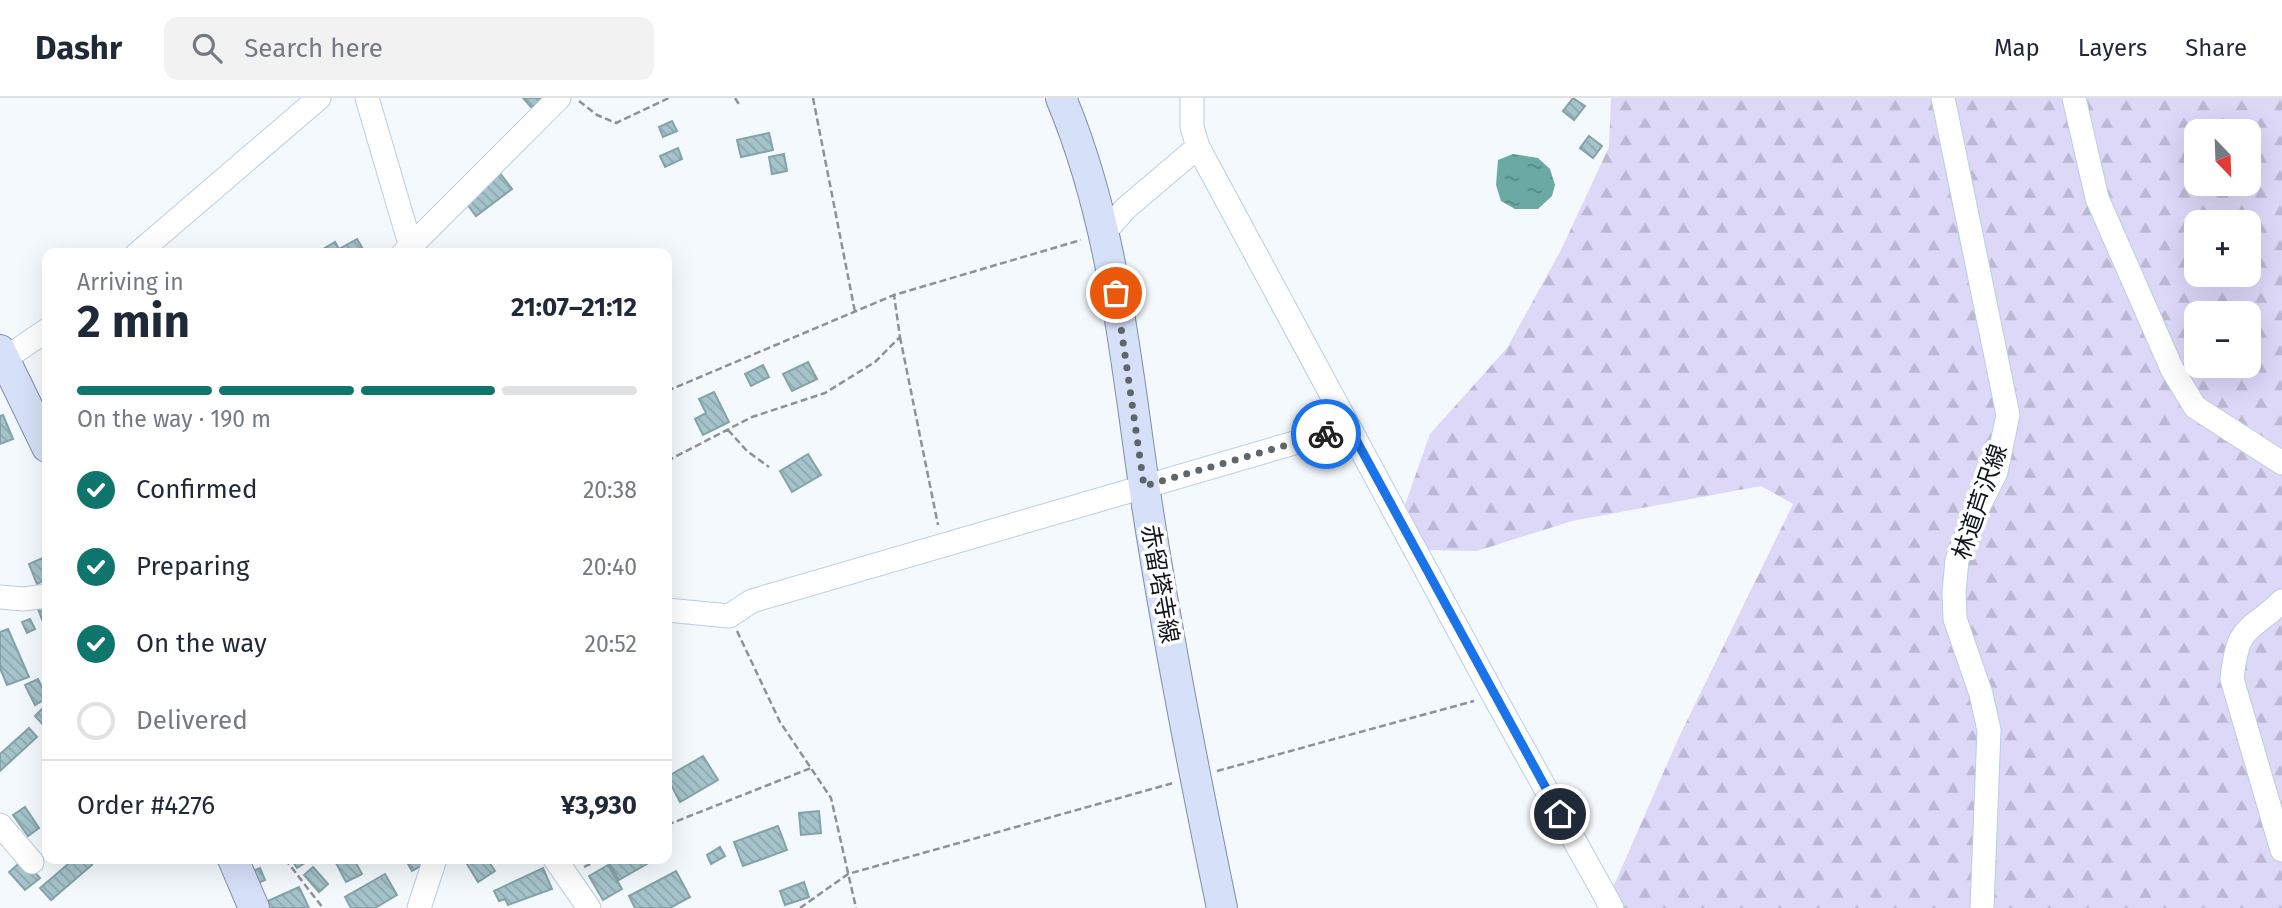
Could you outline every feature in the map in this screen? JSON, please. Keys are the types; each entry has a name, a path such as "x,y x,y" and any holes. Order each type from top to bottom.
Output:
{"main road":[{"name":"赤留塔寺線","path":"1061,98 1077,136 1104,233 1128,359 1144,486 1195,777 1222,908"},
{"path":"2,357 42,437"},
{"path":"235,864 254,908"}],"street":[{"path":"144,248 319,98"},
{"path":"368,98 409,248"},
{"path":"413,248 559,98"},
{"path":"1192,98 1192,127 1198,147 1494,696 1612,908"},
{"name":"林道芦沢線","path":"1943,98 2008,415 1996,472 1975,514 1957,560 1954,592 1955,619 1981,694 1989,730 1982,908"},
{"path":"2074,98 2097,198 2172,369 2195,407 2282,463"},
{"path":"1104,233 1126,208 1198,147"},
{"path":"2,357 42,333"},
{"path":"672,610 729,616 752,601 1349,427"},
{"path":"0,597 23,599 42,597"},
{"path":"2282,601 2247,627 2235,650 2232,679 2282,850"},
{"path":"0,825 32,862"},
{"path":"419,908 433,864"},
{"path":"558,864 589,908"}],"path":[{"path":"576,98 597,115 616,122 669,98"},
{"path":"735,98 740,106"},
{"path":"813,98 855,312"},
{"path":"672,389 894,295 1104,233"},
{"path":"894,295 942,546"},
{"path":"672,458 764,412 836,387 875,362 900,337"},
{"path":"728,430 757,460 769,467"},
{"path":"729,616 780,722 831,798 856,908"},
{"path":"800,908 848,874 1494,696"},
{"path":"672,823 811,768"},
{"path":"289,864 323,908"}],"green space":[{"path":"1611,98 2282,98 2282,908 1604,908 1679,737 1793,504 1761,486 1572,521 1477,551 1429,550 1405,505 1430,434 1507,348 1561,250 1609,147"}],"water":[{"path":"1513,154 1538,158 1550,169 1555,185 1552,196 1538,209 1515,209 1501,201 1496,185 1498,160"}],"building":[{"path":"523,98 544,98 532,108"},
{"path":"1573,98 1585,106 1574,120 1563,111"},
{"path":"672,121 677,131 663,137 659,127"},
{"path":"769,133 773,150 741,157 737,140"},
{"path":"1589,136 1602,146 1593,158 1580,148"},
{"path":"678,148 682,159 665,167 660,156"},
{"path":"784,154 787,171 772,174 769,157"},
{"path":"500,173 512,189 476,216 464,200"},
{"path":"357,239 362,248 341,248"},
{"path":"335,242 338,248 325,248"},
{"path":"808,362 817,379 792,391 783,374"},
{"path":"763,365 769,377 751,386 745,374"},
{"path":"714,392 729,422 703,435 695,419 706,413 699,399"},
{"path":"3,415 13,439 0,444 0,416"},
{"path":"808,454 821,475 792,492 780,471"},
{"path":"42,558 42,582 37,584 29,564"},
{"path":"30,619 35,629 27,633 22,622"},
{"path":"8,629 29,677 7,685 0,668 0,632"},
{"path":"38,679 42,687 42,701 35,705 25,685"},
{"path":"42,709 42,724 35,716"},
{"path":"29,728 37,737 0,771 0,754"},
{"path":"703,756 718,780 680,802 672,787 672,774"},
{"path":"25,807 39,828 28,836 13,815"},
{"path":"819,811 821,833 801,835 799,813"},
{"path":"778,826 787,850 743,866 734,842"},
{"path":"720,847 725,856 711,864 707,855"},
{"path":"24,859 40,878 25,890 9,872"},
{"path":"68,864 92,865 51,900 40,888"},
{"path":"337,864 357,864 362,874 346,882"},
{"path":"408,864 423,865 412,871"},
{"path":"467,864 490,864 495,871 478,882"},
{"path":"610,864 647,864 619,880"},
{"path":"608,865 622,889 603,900 589,876"},
{"path":"313,867 328,884 319,892 304,875"},
{"path":"260,868 265,880 253,885 248,873"},
{"path":"543,868 552,889 508,905 505,899 499,901 494,891"},
{"path":"676,871 690,897 670,908 635,908 629,896"},
{"path":"385,874 397,895 375,908 351,908 345,897"},
{"path":"804,882 809,897 785,905 780,891"},
{"path":"299,887 309,908 261,908 259,905"}],"way so far":[{"path":"1116,293 1128,359 1144,486 1326,434"}],"route":[{"path":"1326,434 1349,427 1560,814"}]}
